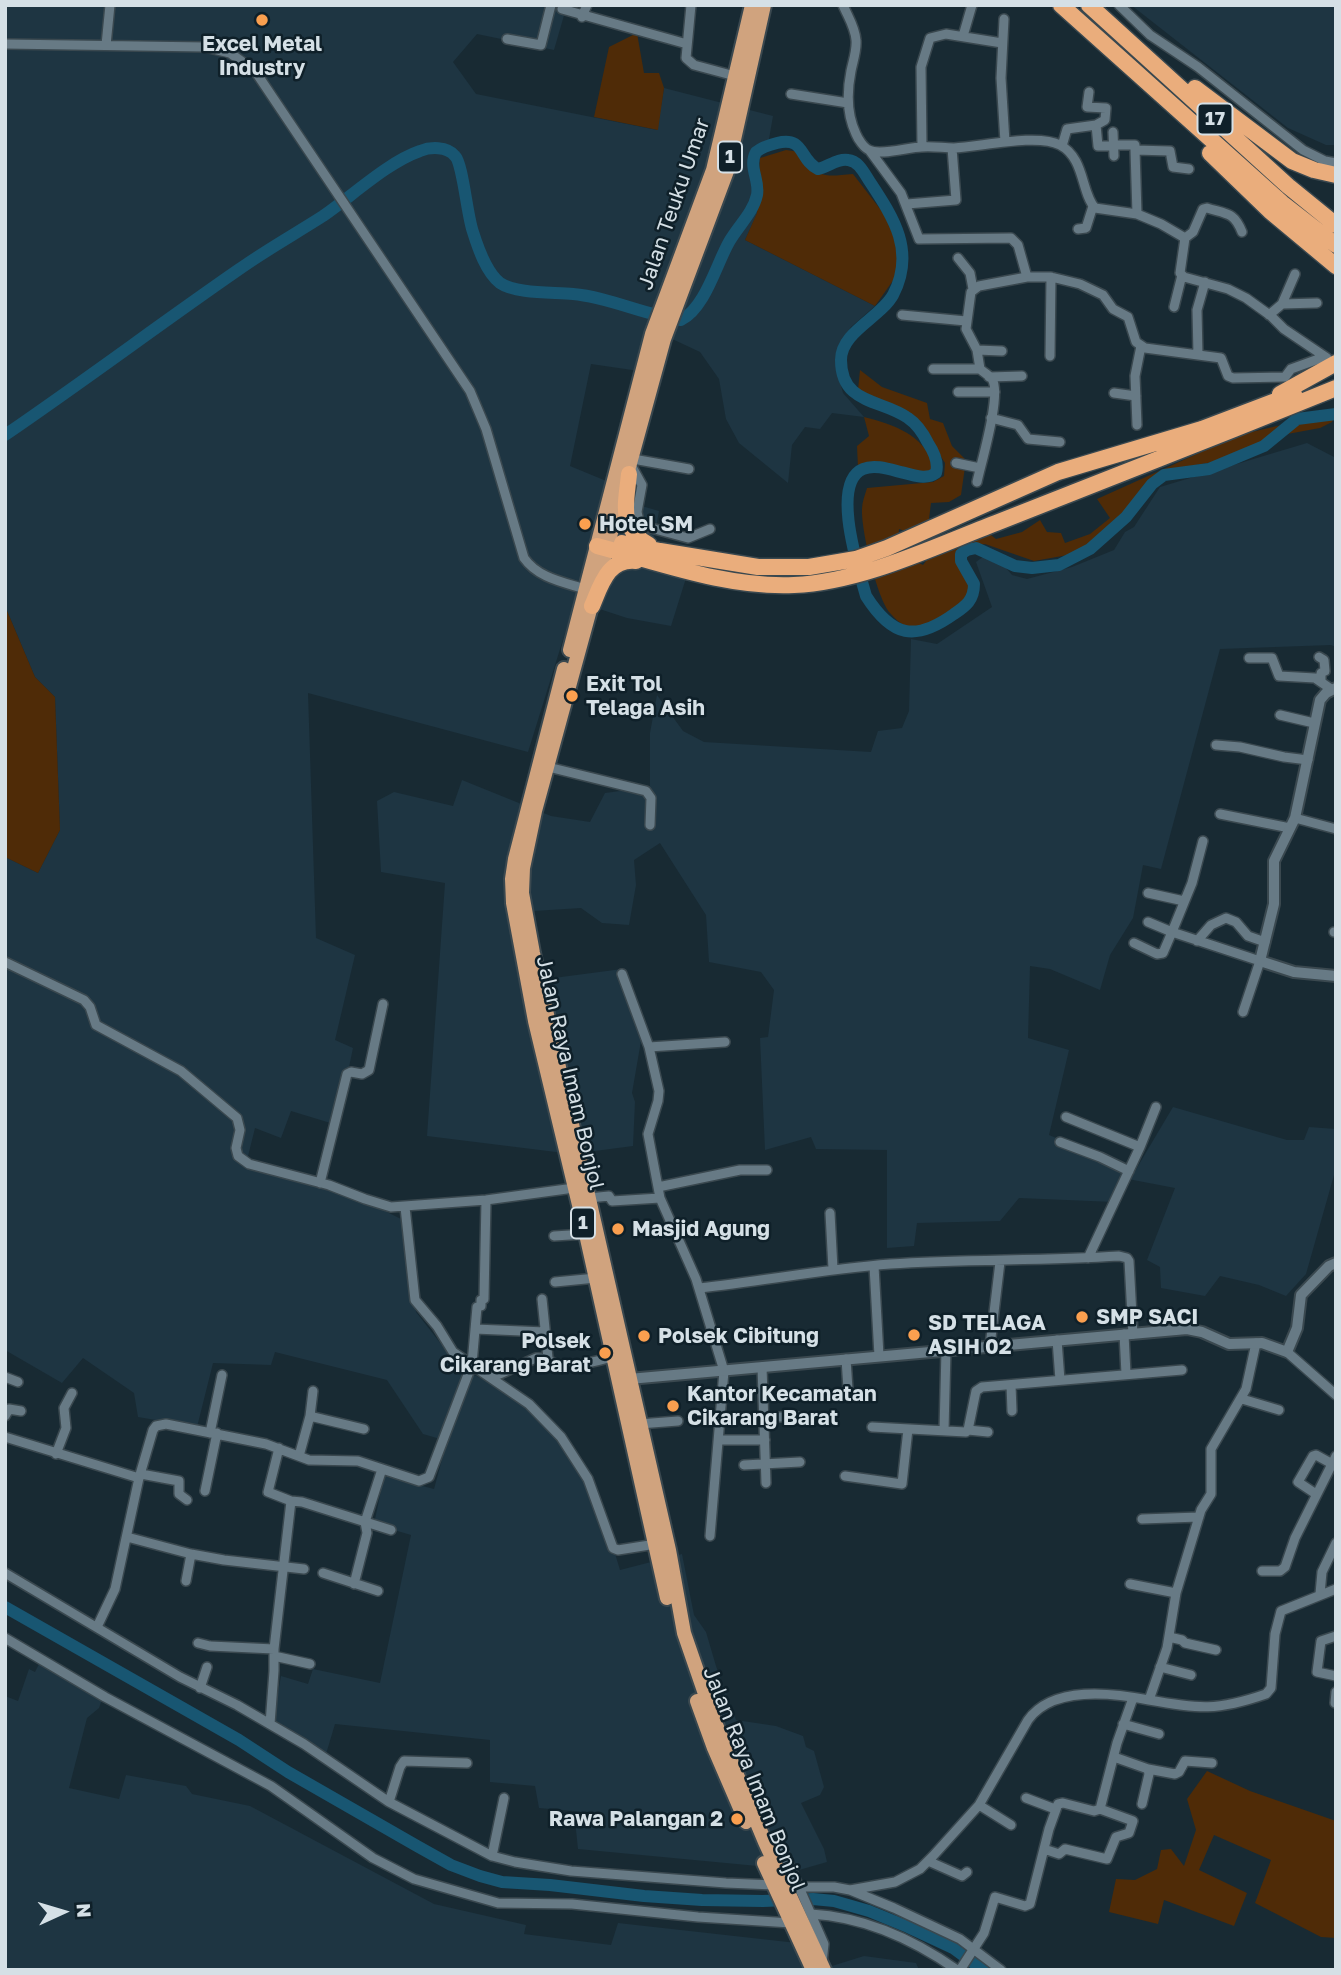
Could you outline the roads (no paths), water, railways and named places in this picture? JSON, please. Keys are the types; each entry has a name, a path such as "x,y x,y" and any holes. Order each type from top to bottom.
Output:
{"highway":[{"name":"Jalan Teuku Umar","path":"671,302 727,171 752,33 752,5"},
{"name":"Jalan Teuku Umar","path":"658,337 713,170 735,76 764,5"},
{"name":"17","path":"1061,5 1282,203 1336,245"},
{"name":"17","path":"1093,8 1289,186 1336,225"},
{"path":"1093,8 1272,148 1292,161 1336,175"},
{"path":"1097,36 1270,211 1336,266"},
{"name":"Jalan Raya Imam Bonjol","path":"658,337 631,466 585,589 527,808 512,879 516,926 535,1021 583,1191 586,1234 612,1357 690,1652 714,1720 820,1968"},
{"name":"Jalan Raya Imam Bonjol","path":"658,337 604,543 592,606 523,868 522,893 583,1191 639,1424 677,1642 704,1722 787,1888"},
{"path":"604,543 737,581 765,585 806,584 842,579 1058,472 1202,429 1245,419 1330,360"},
{"path":"592,606 605,576 617,563 628,560 658,557 758,568 809,567 889,555 1334,387"},
{"path":"631,466 627,524 637,538 658,557"}],"street":[{"path":"106,45 110,5"},
{"path":"507,39 541,45 551,5"},
{"path":"582,17 587,5"},
{"path":"691,5 686,58 690,62 735,76"},
{"path":"843,5 856,38 848,103 855,134 896,184 907,204 919,239 1011,238 1018,245 1027,277"},
{"path":"963,36 972,5"},
{"path":"1119,5 1150,35 1198,67 1303,150 1325,161 1336,163"},
{"path":"562,9 582,17 687,44"},
{"path":"1003,19 1001,78 1005,142"},
{"path":"922,147 921,67 929,38 946,34 1002,43"},
{"path":"5,44 205,47 238,57 255,71 470,391 486,429 524,558 538,573 585,589"},
{"path":"1062,146 1067,129 1096,125 1105,120 1106,109 1087,107 1089,92"},
{"path":"791,94 848,103"},
{"path":"1096,125 1098,146 1114,149 1135,145 1137,214"},
{"path":"1113,132 1114,149"},
{"path":"870,151 952,148 1005,142 1052,142 1062,146 1075,160 1093,206 1086,228 1078,229"},
{"path":"907,204 956,200 952,148"},
{"path":"1135,150 1170,151 1173,167 1189,169"},
{"path":"1093,206 1137,214 1185,238"},
{"path":"1242,232 1236,217 1203,209 1193,232 1185,238 1179,270 1182,275 1236,292 1330,360"},
{"path":"950,240 957,256 970,273 973,289 966,321 968,333 978,350 980,369"},
{"path":"1269,315 1282,304 1295,274"},
{"path":"1174,307 1182,275"},
{"path":"973,289 1027,277 1051,277 1080,284 1103,295 1113,309 1128,317 1136,342 1141,346 1151,350 1221,358 1228,376 1233,378 1285,377 1291,369 1330,360"},
{"path":"1050,356 1051,277"},
{"path":"1198,355 1197,315 1205,282"},
{"path":"1282,304 1317,303"},
{"path":"902,315 966,321"},
{"path":"1138,425 1135,376 1141,346"},
{"path":"978,350 1002,351"},
{"path":"933,369 980,369 993,382 995,393 977,482"},
{"path":"989,376 1022,376"},
{"path":"958,392 995,393"},
{"path":"1114,393 1136,396"},
{"path":"991,418 1017,425 1028,439 1060,442"},
{"path":"956,463 980,468"},
{"path":"631,466 689,469"},
{"path":"631,466 642,485 637,512 640,525 688,538 710,529"},
{"path":"1319,657 1324,660 1325,665 1321,681"},
{"path":"1242,1012 1260,961 1274,904 1274,861 1293,823 1322,696 1333,689 1309,677 1279,676 1273,658 1249,658"},
{"path":"1280,715 1314,723"},
{"path":"1216,745 1308,760"},
{"path":"548,767 646,790 651,798 650,825"},
{"path":"1220,814 1336,829"},
{"path":"1133,943 1161,955 1192,883 1203,841"},
{"path":"1148,893 1184,901"},
{"path":"1197,941 1211,925 1226,918 1236,922 1248,936 1265,942"},
{"path":"1147,922 1294,972 1336,976"},
{"path":"5,962 84,1000 90,1007 96,1025 173,1066 203,1088 239,1122 236,1148 240,1159 257,1166 320,1182 383,1205 405,1207 583,1191 609,1196 612,1201 660,1198"},
{"path":"622,974 649,1047 659,1091 648,1134 660,1198 699,1288 724,1371 710,1536"},
{"path":"320,1182 347,1074 362,1074 369,1070 383,1004"},
{"path":"649,1047 725,1042"},
{"path":"1088,1258 1156,1107"},
{"path":"1066,1116 1140,1147"},
{"path":"1060,1142 1129,1171"},
{"path":"658,1188 740,1170 767,1170"},
{"path":"97,1627 116,1589 140,1476 156,1426 166,1424 213,1433 279,1448 316,1461 358,1461 419,1481 429,1478 472,1364 477,1307 481,1306 481,1300 484,1299 486,1200"},
{"path":"405,1207 415,1300 437,1325 453,1352 536,1410 554,1427 570,1449 593,1491 612,1548 661,1549"},
{"path":"830,1213 833,1269"},
{"path":"554,1236 586,1234"},
{"path":"699,1288 773,1280 833,1269 1119,1256 1128,1258 1126,1374"},
{"path":"990,1346 1000,1262"},
{"path":"1287,1352 1297,1328 1301,1295 1336,1262"},
{"path":"874,1266 879,1356"},
{"path":"555,1282 596,1278"},
{"path":"542,1299 548,1358 553,1363 569,1364 612,1357"},
{"path":"475,1329 545,1332"},
{"path":"629,1379 1193,1329 1229,1344 1256,1343 1287,1352 1336,1395"},
{"path":"1057,1340 1060,1380"},
{"path":"1149,1700 1169,1637 1176,1593 1203,1505 1211,1494 1211,1449 1242,1399 1256,1343"},
{"path":"944,1431 946,1350"},
{"path":"491,1378 536,1359 548,1358"},
{"path":"846,1359 848,1389"},
{"path":"762,1367 766,1483"},
{"path":"968,1430 976,1391 982,1387 1182,1370"},
{"path":"205,1491 222,1375"},
{"path":"5,1377 18,1382"},
{"path":"1011,1385 1012,1411"},
{"path":"299,1456 310,1416 313,1391"},
{"path":"56,1454 66,1428 64,1408 72,1393"},
{"path":"1242,1399 1279,1410"},
{"path":"5,1416 9,1409 21,1410"},
{"path":"310,1416 364,1429"},
{"path":"764,1417 805,1417"},
{"path":"639,1424 678,1421"},
{"path":"872,1427 988,1432"},
{"path":"845,1476 902,1484 908,1429"},
{"path":"5,1437 56,1454 140,1476 178,1481 179,1494 187,1500"},
{"path":"719,1440 765,1440"},
{"path":"279,1448 268,1492 391,1530"},
{"path":"1262,1572 1280,1571 1285,1567 1316,1494 1335,1462 1314,1455 1298,1480 1300,1485 1316,1494"},
{"path":"744,1465 800,1462"},
{"path":"354,1584 368,1533 365,1522 382,1469"},
{"path":"270,1724 274,1653 291,1501"},
{"path":"1142,1518 1199,1517"},
{"path":"127,1537 191,1554 304,1569"},
{"path":"1320,1594 1322,1572 1333,1560 1336,1543"},
{"path":"186,1581 191,1554"},
{"path":"5,1573 200,1688 304,1744 388,1802 492,1856 515,1863 571,1871 787,1888 822,1885 850,1890 944,1930 1001,1970"},
{"path":"323,1573 379,1591"},
{"path":"1130,1584 1176,1593"},
{"path":"850,1890 895,1882 908,1877 928,1861 979,1805 1028,1720 1036,1711 1055,1700 1073,1696 1133,1698 1185,1706 1216,1707 1266,1694 1271,1688 1279,1614 1285,1608 1336,1588"},
{"path":"1336,1636 1321,1642 1317,1672 1336,1676"},
{"path":"1169,1637 1216,1650"},
{"path":"5,1638 105,1697 271,1786 373,1858 414,1879 498,1903 572,1904 698,1917 799,1914 837,1916 876,1926 931,1952 959,1969 984,1933 995,1896 1029,1906 1044,1849 1055,1809 1058,1804 1094,1811 1100,1809 1133,1821 1129,1833 1116,1838 1107,1859 1065,1849 1059,1854 1044,1849"},
{"path":"198,1643 274,1653 310,1664"},
{"path":"200,1688 207,1667"},
{"path":"1160,1667 1191,1675"},
{"path":"1100,1809 1123,1724 1133,1698"},
{"path":"1123,1724 1159,1734"},
{"path":"1114,1757 1148,1769 1175,1774 1185,1761 1212,1763"},
{"path":"388,1802 404,1761 467,1763"},
{"path":"1142,1804 1148,1769"},
{"path":"492,1856 504,1798"},
{"path":"1026,1798 1055,1809"},
{"path":"979,1805 1011,1825"},
{"path":"928,1861 962,1876 967,1872"}],"waterway":[{"path":"5,435 249,263 323,216 383,171 408,156 429,149 448,150 458,161 477,245 487,266 500,283 525,291 586,296 681,320 697,306 729,242 755,202 757,189 753,163 756,152 768,145 786,142 797,146 818,169 844,160 858,165 887,208 899,235 902,264 900,279 893,295 847,341 841,360 843,375 855,393 911,420 924,436 936,461 936,473 927,476 882,468 863,469 853,477 849,491 849,528 866,596 885,620 895,627 905,631 927,629 966,605 973,594 974,584 961,561 961,554 967,550 976,548 1015,566 1032,568 1059,565 1090,549 1126,517 1152,484 1164,475 1209,469 1264,446 1297,419 1336,414"},
{"path":"5,1607 239,1740 288,1772 417,1846 451,1865 480,1876 502,1882 644,1896 702,1900 834,1901 869,1911 908,1927 953,1948 983,1970"}],"place":[{"name":"Excel Metal Industry","path":"262,20"},
{"name":"Hotel SM","path":"585,524"},
{"name":"Exit Tol Telaga Asih","path":"572,696"},
{"name":"Masjid Agung","path":"618,1229"},
{"name":"SMP SACI","path":"1082,1317"},
{"name":"SD TELAGA ASIH 02","path":"914,1335"},
{"name":"Polsek Cibitung","path":"644,1336"},
{"name":"Polsek Cikarang Barat","path":"605,1353"},
{"name":"Kantor Kecamatan Cikarang Barat","path":"673,1406"},
{"name":"Rawa Palangan 2","path":"737,1819"}]}
